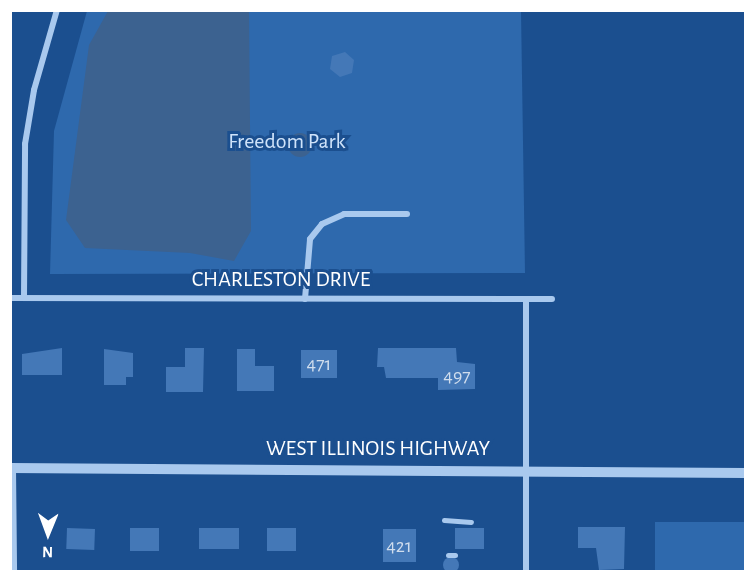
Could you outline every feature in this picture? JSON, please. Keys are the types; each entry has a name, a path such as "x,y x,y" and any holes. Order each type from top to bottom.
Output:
{"street":[{"path":"24,298 25,144 34,90 57,10"},
{"path":"305,298 310,239 322,224 344,214 407,214"},
{"name":"CHARLESTON DRIVE","path":"10,298 552,299"},
{"path":"526,299 526,572"},
{"path":"12,468 14,572"},
{"name":"WEST ILLINOIS HIGHWAY","path":"12,468 527,468 746,472"},
{"path":"444,520 471,522"},
{"path":"448,555 455,555"}],"green space":[{"name":"Freedom Park","path":"87,11 521,11 525,273 50,274 54,131"},
{"path":"655,522 745,522 745,571 655,571"}],"shaded area":[{"path":"108,11 249,11 251,231 234,261 190,253 85,248 66,220 89,45"},
{"path":"300,133 305,134 311,140 311,150 305,156 300,157 295,156 289,150 288,145 289,140 295,134"}],"building":[{"path":"345,52 354,60 352,73 340,77 330,69 332,56"},
{"path":"62,348 62,375 22,375 22,354"},
{"path":"185,348 204,348 203,392 166,392 166,367 185,367"},
{"path":"378,348 456,348 457,362 475,364 475,389 438,390 438,378 386,378 384,367 377,367"},
{"path":"104,349 133,353 133,377 126,377 126,385 104,385"},
{"path":"237,349 255,349 255,366 274,366 274,391 237,391"},
{"path":"301,350 337,350 337,378 301,378"},
{"path":"578,527 625,527 624,569 599,570 596,548 578,548"},
{"path":"67,528 95,529 94,550 66,549"},
{"path":"130,528 159,528 159,551 130,551"},
{"path":"199,528 239,528 239,549 199,549"},
{"path":"267,528 296,528 296,551 267,551"},
{"path":"455,528 484,528 484,549 455,549"},
{"path":"383,529 416,529 416,562 383,562"},
{"path":"448,557 454,557 459,565 457,571 448,573 443,568 443,562"}]}
